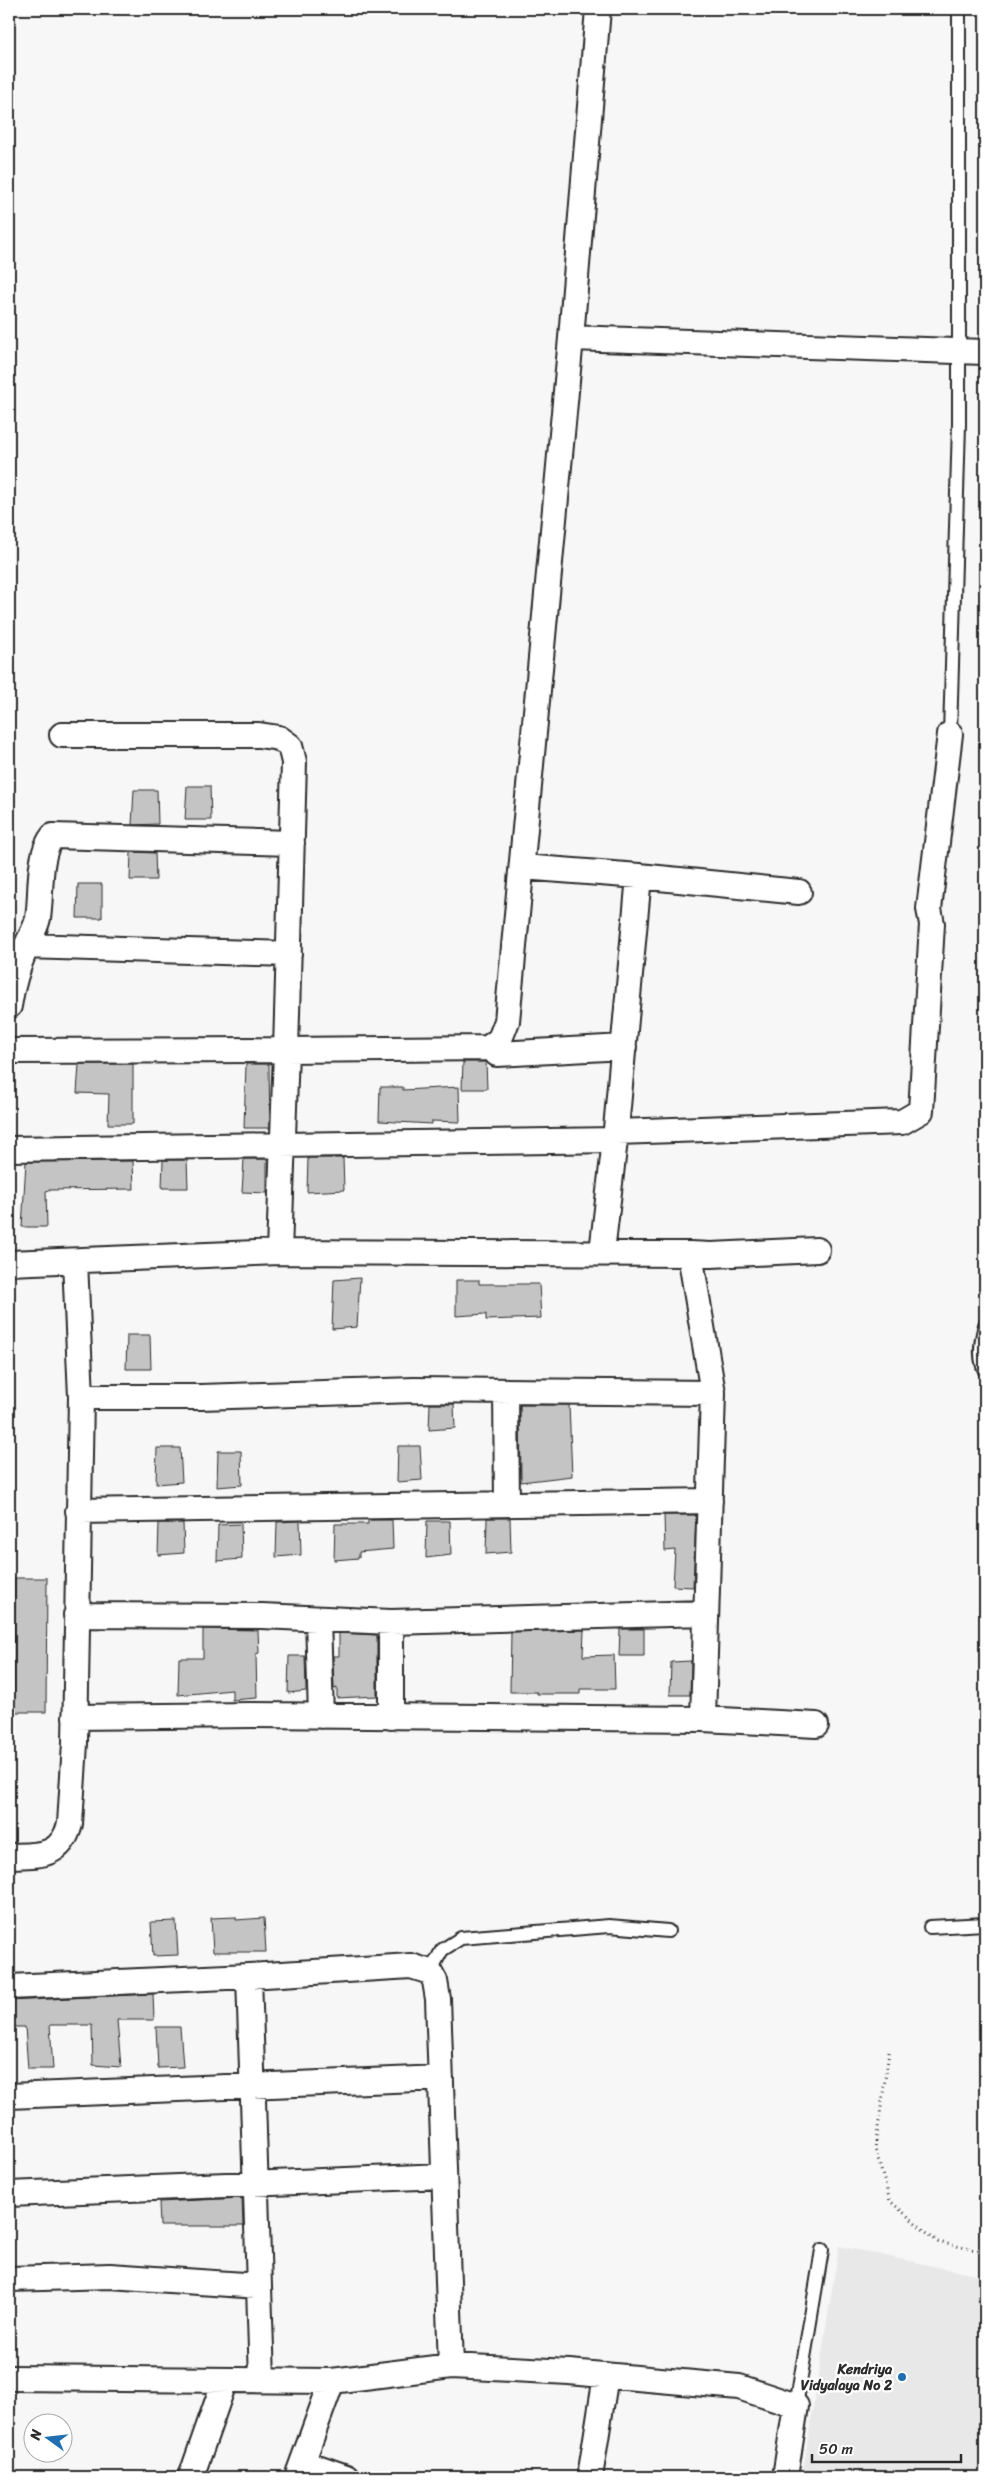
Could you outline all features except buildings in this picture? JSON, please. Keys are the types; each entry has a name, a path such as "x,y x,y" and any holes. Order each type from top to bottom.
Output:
{"street":[{"path":"9,1051 488,1048 500,1039 507,1021 522,867 571,338 598,9"},
{"path":"571,338 985,352"},
{"path":"615,1140 617,1132 902,1122 921,1111 932,924 929,909 950,734"},
{"path":"62,735 260,735 279,738 290,746 294,762 279,1252"},
{"path":"9,1006 12,986 37,921 46,844 53,836 292,843"},
{"path":"522,867 640,876 799,892"},
{"path":"602,1252 615,1140 640,876"},
{"path":"26,946 289,954"},
{"path":"497,1054 624,1047"},
{"path":"9,1149 615,1140"},
{"path":"9,1263 279,1252 602,1252 711,1255 817,1250"},
{"path":"690,1254 713,1393 703,1719"},
{"path":"9,1856 50,1852 67,1836 73,1793 81,1397 75,1261"},
{"path":"81,1397 201,1397 414,1390 713,1393"},
{"path":"506,1391 507,1504"},
{"path":"78,1511 710,1501"},
{"path":"76,1614 391,1622 705,1613"},
{"path":"318,1619 321,1716"},
{"path":"391,1622 391,1717"},
{"path":"75,1717 252,1715 703,1719 816,1725"},
{"path":"9,1987 249,1976 411,1966 430,1972 438,1999 451,2366"},
{"path":"249,1976 262,2380"},
{"path":"9,2096 441,2078"},
{"path":"9,2194 444,2176"},
{"path":"9,2279 110,2276 260,2286"},
{"path":"9,2378 332,2381 451,2366 606,2375 739,2387 796,2406 785,2477"},
{"path":"590,2477 606,2375"},
{"path":"191,2477 224,2380"},
{"path":"332,2381 300,2470 346,2477"}],"lane":[{"path":"950,734 959,352 959,9"},
{"path":"985,1325 981,1339 982,1364 985,1371"},
{"path":"930,1927 985,1924"},
{"path":"430,1972 442,1950 461,1938 610,1926 668,1931"},
{"path":"796,2406 822,2250"}],"path":[{"path":"889,2052 875,2149 890,2201 938,2242 985,2252"}],"shaded area":[{"name":"Kendriya Vidyalaya No 2","path":"839,2246 985,2277 985,2477 802,2477"}],"place":[{"name":"Kendriya Vidyalaya No 2","path":"902,2377"}]}
